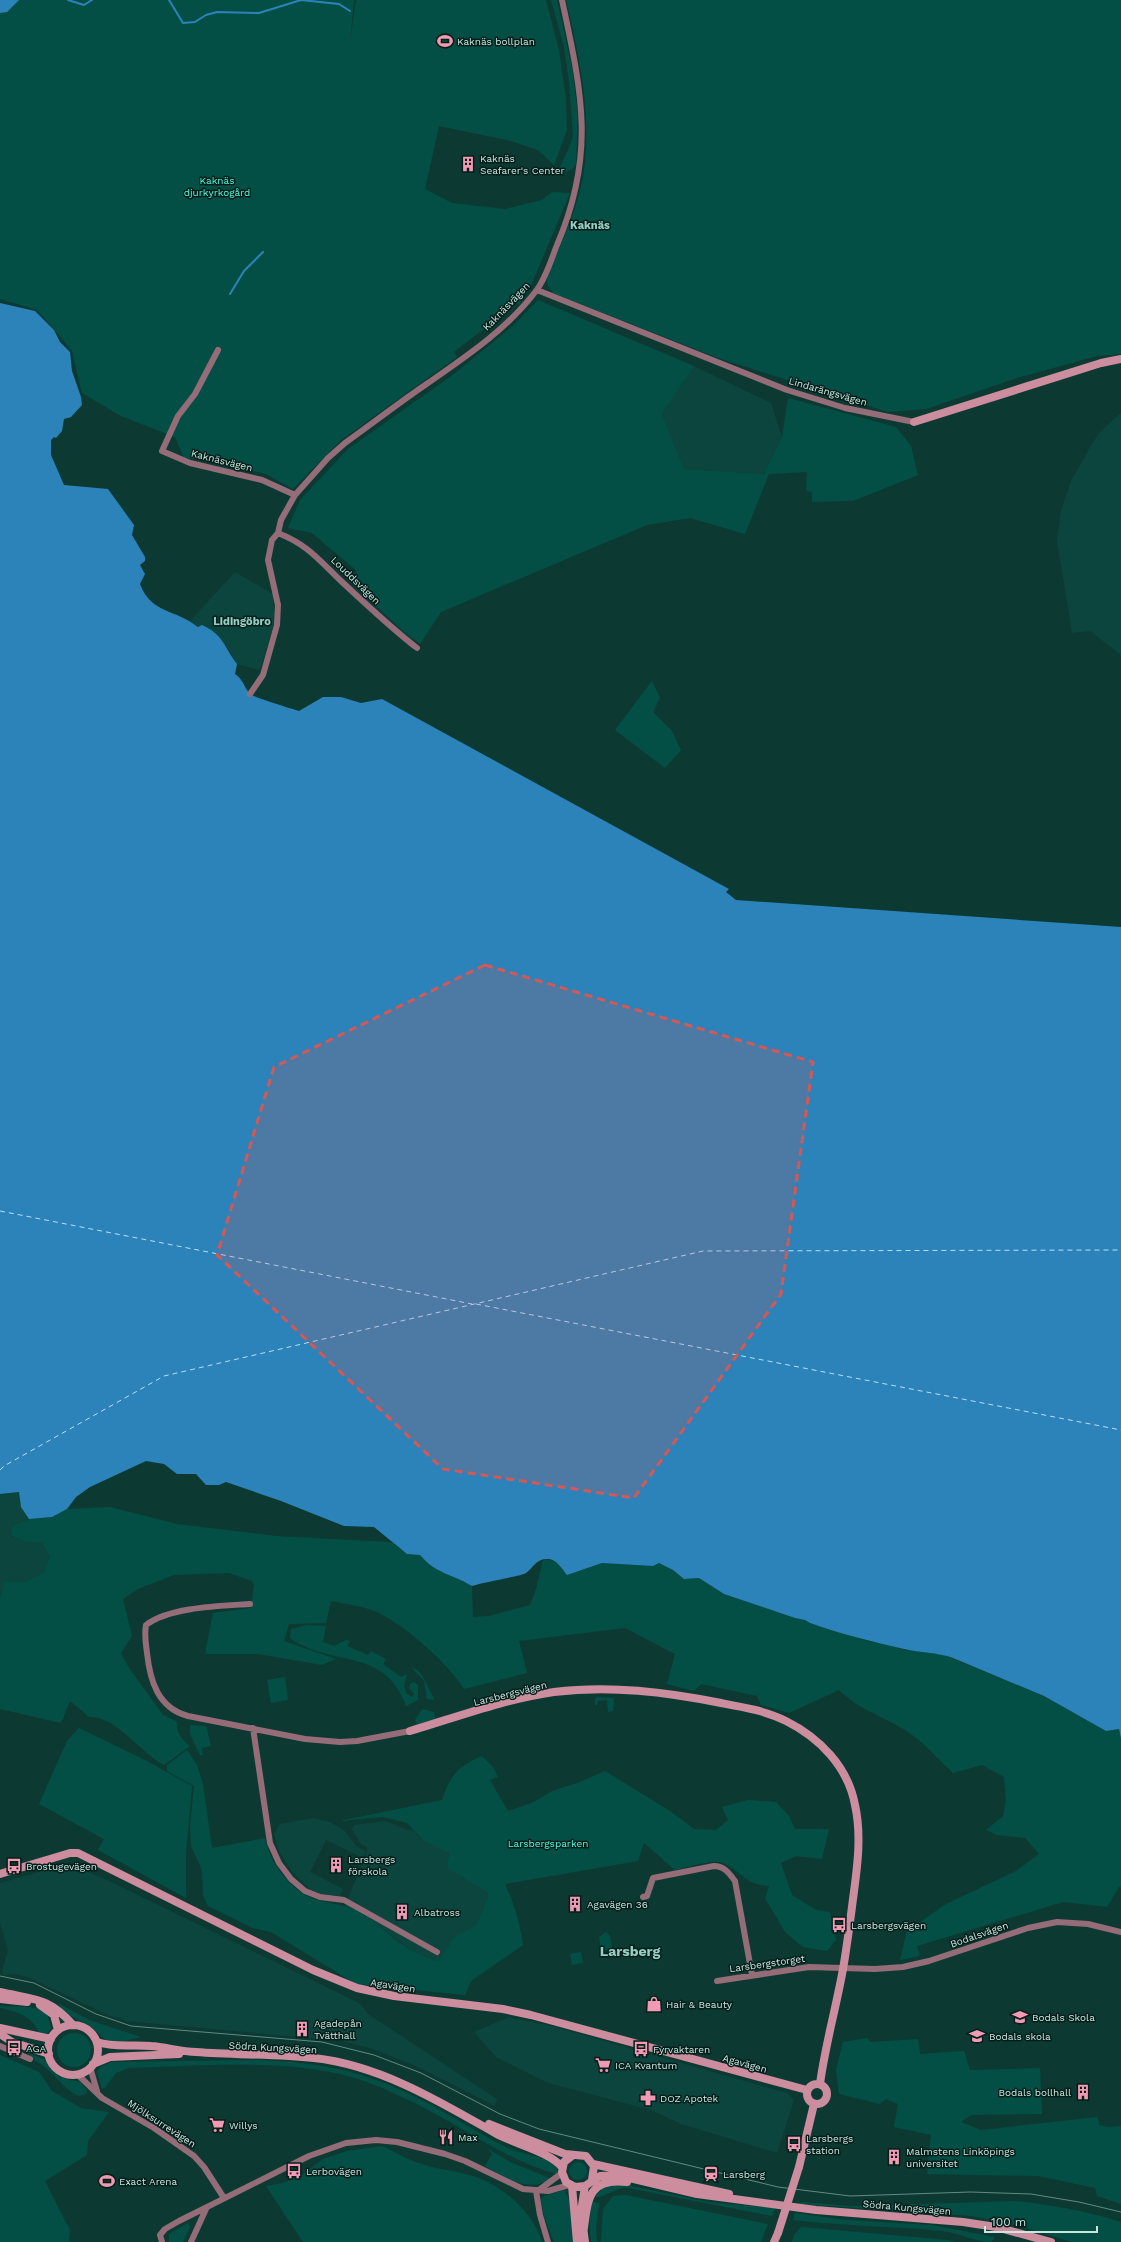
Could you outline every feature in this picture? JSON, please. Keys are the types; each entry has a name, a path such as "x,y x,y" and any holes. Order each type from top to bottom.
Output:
{"street":[{"name":"Kaknäsvägen","path":"250,694 263,675 277,625 278,605 268,560 272,540 278,533 281,520 295,495 323,463 345,443 484,343 508,321 537,290 569,218 578,184 582,144 581,97 562,0"},
{"name":"Lindarängsvägen","path":"537,290 787,390 845,408 914,422 1101,363 1121,359"},
{"name":"Kaknäsvägen","path":"218,350 195,394 178,416 162,451 190,463 262,480 295,495"},
{"name":"Louddsvägen","path":"278,533 297,540 317,556 381,618 417,648"},
{"name":"Larsbergsvägen","path":"250,1604 176,1613 151,1621 146,1625 147,1658 154,1687 164,1704 173,1710 193,1717 305,1739 340,1742 357,1741 410,1731 525,1697 590,1689 627,1690 696,1698 747,1708 786,1721 821,1744 838,1763 850,1785 856,1807 858,1841 856,1877 843,1969 820,2084"},
{"path":"253,1728 270,1843 279,1863 291,1879 305,1891 320,1897 344,1900 437,1952"},
{"name":"Agavägen","path":"0,1874 70,1853 78,1853 313,1970 356,1988 394,1996 502,2009 538,2016 807,2090"},
{"path":"643,1897 647,1896 653,1878 714,1866 720,1866 728,1871 735,1881 752,1974"},
{"name":"Bodalsvägen","path":"843,1969 875,1969 915,1965 1028,1928 1057,1922 1088,1924 1121,1932"},
{"name":"Larsbergstorget","path":"717,1981 752,1974 809,1967 843,1969"},
{"path":"0,1992 45,2001 59,2010 73,2025 88,2030 97,2042 98,2053 92,2066 97,2091"},
{"path":"0,2000 42,2005 54,2015 58,2030"},
{"path":"73,2025 58,2030 51,2039 49,2054 55,2066 61,2071 77,2074"},
{"path":"0,2028 51,2039"},
{"path":"0,2034 12,2042 49,2054"},
{"name":"Södra Kungsvägen","path":"97,2042 110,2045 150,2045 193,2052"},
{"path":"0,2046 30,2059"},
{"name":"Södra Kungsvägen","path":"77,2074 110,2057 193,2052 287,2056 344,2064 392,2080 460,2113 498,2135 553,2159 562,2170 570,2185"},
{"name":"Mjölksurrevägen","path":"77,2074 97,2091 102,2098 154,2128 194,2156 204,2167 224,2198"},
{"path":"820,2084 826,2090 826,2097 822,2104 814,2104 808,2099 807,2090 812,2085 820,2084"},
{"path":"774,2242 778,2234 799,2167 814,2104"},
{"name":"Södra Kungsvägen","path":"460,2113 565,2154 584,2155 593,2164 759,2201"},
{"path":"162,2242 160,2235 165,2230 224,2198 309,2156 346,2143 376,2140 397,2142 466,2161 523,2189 548,2191 570,2185 585,2186 581,2201 584,2238"},
{"path":"536,2191 547,2186 562,2170 566,2160 573,2155"},
{"path":"592,2180 595,2173 593,2164"},
{"name":"Södra Kungsvägen","path":"585,2186 592,2180 607,2175 617,2176 697,2194 759,2201 816,2210 963,2222 996,2227 1051,2242"},
{"path":"584,2238 589,2199 600,2185 607,2181 616,2181 663,2187"},
{"path":"570,2185 577,2242"},
{"path":"536,2191 540,2215 548,2242"},
{"path":"191,2242 201,2216 207,2208"}],"highlighted area":[{"path":"485,965 813,1062 781,1294 634,1498 443,1469 217,1255 274,1067"}],"shaded area":[{"path":"694,366 771,403 782,437 764,474 684,469 662,414"},
{"path":"1121,413 1121,655 1090,631 1072,633 1057,541 1061,511 1071,481 1093,442 1101,431"},
{"path":"235,572 273,594 275,620 260,670 237,664 226,645 190,621"},
{"path":"19,1492 21,1507 29,1519 12,1526 11,1537 42,1543 50,1557 44,1572 25,1582 4,1582 0,1599 0,1494"},
{"path":"314,1818 330,1822 344,1830 357,1847 366,1851 363,1858 326,1840 310,1872 343,1889 340,1896 322,1894 311,1890 292,1872 279,1851 274,1834 280,1824"},
{"path":"385,1821 408,1830 413,1829 418,1836 449,1853 447,1868 488,1893 488,1898 476,1925 454,1937 439,1962 421,1957 359,1912 345,1906 367,1852 367,1847 361,1844 352,1829 355,1825"},
{"path":"69,1864 107,1880 359,2003 368,2014 497,2099 495,2106 414,2065 370,2048 341,2041 126,2021 121,2018 110,2016 30,1978 15,1974 3,1975 2,1971 8,1950 0,1923 0,1883"},
{"path":"509,2017 555,2027 787,2093 794,2100 777,2153 681,2124 651,2110 548,2083 496,2057 474,2032"}],"green space":[{"name":"Kaknäs djurkyrkogård","path":"0,0 354,0 350,42 356,0 546,0 559,50 566,99 567,130 554,165 538,150 511,141 439,126 425,189 452,203 505,209 542,200 552,192 570,193 532,283 519,305 512,298 485,328 454,352 457,357 341,440 293,489 266,474 208,460 184,458 175,437 121,416 82,393 72,351 54,329 37,310 0,299"},
{"path":"551,0 557,0 572,68 578,115 576,164 572,169 561,174 559,169 570,146 573,135 569,82 564,47"},
{"path":"566,0 1121,0 1121,354 1097,356 1017,378 926,409 888,412 718,358 553,293 548,286 547,278 576,204 583,178 586,156 587,133 584,88"},
{"path":"538,300 694,366 662,414 684,469 764,474 782,437 788,398 896,427 911,446 918,475 853,501 812,502 812,492 806,491 807,472 769,474 745,534 690,518 647,525 441,612 420,644 403,631 349,581 357,571 312,533 288,528 300,500 348,449 454,374 513,326"},
{"path":"652,681 660,698 653,712 672,731 681,750 665,768 615,730"},
{"path":"110,1507 177,1524 276,1536 391,1542 407,1554 420,1555 438,1570 472,1586 473,1617 489,1616 530,1605 536,1589 543,1560 554,1561 567,1575 602,1563 653,1566 659,1563 673,1570 684,1579 699,1578 724,1594 805,1620 810,1623 871,1642 883,1643 905,1650 939,1653 1044,1696 1106,1731 1119,1729 1121,1738 1121,1887 1119,1887 1107,1907 1063,1902 917,1946 920,1956 900,1960 907,1931 946,1904 1016,1871 1039,1854 1025,1838 997,1835 986,1830 1003,1816 1006,1800 1004,1777 982,1765 953,1773 924,1744 911,1734 862,1707 846,1697 839,1690 789,1713 761,1705 757,1696 701,1684 694,1691 667,1684 675,1654 625,1628 519,1641 527,1673 464,1689 437,1656 413,1635 388,1618 372,1610 331,1601 326,1623 289,1624 284,1641 336,1659 322,1665 258,1654 205,1654 213,1613 251,1608 254,1585 252,1581 229,1573 174,1575 138,1589 123,1599 132,1636 121,1653 129,1668 163,1715 177,1722 177,1730 180,1736 190,1746 164,1765 118,1728 99,1718 89,1717 70,1701 61,1723 0,1709 0,1599 4,1582 25,1582 44,1572 50,1557 42,1543 24,1541 11,1536 12,1526 29,1519 52,1517 67,1509"},
{"path":"307,1625 326,1626 323,1642 334,1646 346,1640 350,1641 347,1646 368,1655 371,1651 386,1659 383,1664 401,1677 407,1674 404,1686 407,1694 412,1697 414,1694 409,1688 410,1684 414,1682 418,1685 418,1700 406,1706 397,1687 385,1674 371,1666 322,1653 306,1647 290,1638 291,1629"},
{"path":"411,1667 419,1672 425,1680 434,1698 433,1700 427,1699 424,1681"},
{"path":"285,1677 288,1700 271,1703 267,1680"},
{"path":"597,1697 614,1698 613,1711 608,1712 607,1700 598,1701 597,1705 595,1705 595,1699"},
{"path":"422,1709 434,1712 435,1719 417,1724 415,1720"},
{"path":"190,1725 206,1726 211,1746 202,1748 203,1755 200,1755 190,1734"},
{"path":"79,1728 147,1761 192,1786 186,1853 186,1898 98,1850 104,1839 39,1804 67,1741"},
{"name":"Larsbergsparken","path":"187,1750 197,1765 203,1784 212,1848 265,1838 277,1868 299,1891 313,1899 344,1906 359,1912 407,1948 428,1958 439,1961 454,1937 476,1925 488,1898 488,1893 447,1868 449,1853 423,1840 407,1823 383,1817 339,1821 442,1800 448,1784 456,1772 482,1756 493,1767 498,1777 490,1780 508,1811 534,1802 552,1791 580,1782 605,1771 670,1811 694,1829 716,1830 728,1820 722,1807 748,1800 776,1802 789,1816 795,1829 829,1829 822,1859 796,1856 781,1863 792,1895 816,1910 830,1912 836,1940 827,1951 803,1947 785,1932 765,1898 769,1886 749,1881 731,1867 720,1862 708,1862 675,1870 644,1843 638,1861 505,1884 516,1913 523,1945 471,1981 465,1995 356,1984 271,1932 253,1928 208,1906 203,1895 202,1870 191,1846 190,1826 194,1786 167,1771 167,1765"},
{"path":"606,1932 610,1936 612,1949 601,1951 599,1937"},
{"path":"581,1952 583,1963 572,1965 570,1954"},
{"path":"58,2003 89,2020 141,2037 124,2041 107,2041 91,2027 62,2011"},
{"path":"0,2006 39,2009 47,2014 51,2028 47,2034 37,2033 38,2030 35,2025 22,2014 0,2008"},
{"path":"74,2033 80,2034 86,2038 90,2044 90,2056 86,2062 80,2066 74,2067 68,2066 62,2062 58,2056 57,2050 58,2044 62,2038 68,2034"},
{"path":"867,2038 871,2042 918,2039 920,2054 964,2051 970,2070 1040,2068 1042,2114 971,2115 961,2122 981,2130 1098,2117 1099,2125 1109,2127 1121,2126 1121,2204 1097,2196 1095,2188 1038,2176 927,2174 931,2135 894,2127 898,2104 886,2099 880,2104 839,2094 836,2070 843,2042"},
{"path":"30,2054 44,2059 59,2077 80,2082 87,2090 86,2094 78,2096 71,2091 49,2070 37,2061 30,2058"},
{"path":"0,2055 39,2072 52,2091 81,2108 109,2112 88,2141 87,2155 45,2181 70,2230 69,2242 0,2242"},
{"path":"284,2061 329,2067 390,2085 433,2106 510,2149 550,2162 558,2171 556,2174 523,2162 491,2146 445,2119 380,2087 351,2077 320,2070 289,2066 256,2065 128,2068 116,2073 104,2089 101,2087 97,2071 102,2066 112,2062"},
{"path":"382,2146 407,2158 435,2168 476,2177 507,2194 525,2211 538,2231 542,2242 303,2242 266,2186 283,2183 300,2176 323,2159 347,2151"},
{"path":"487,2148 510,2162 552,2179 534,2185 518,2183 510,2180 485,2166 492,2154"},
{"path":"574,2162 582,2162 587,2167 585,2178 582,2180 574,2180 569,2175 569,2167"},
{"path":"621,2184 709,2202 775,2208 772,2216 624,2187 600,2197 594,2197 605,2186"},
{"path":"564,2190 570,2201 574,2242 554,2242 544,2216 541,2199 544,2196"},
{"path":"626,2195 768,2224 761,2242 601,2242 603,2209 613,2196"},
{"path":"1015,2201 1068,2209 1121,2222 1121,2242 1072,2242 1020,2226 972,2216 800,2204 801,2202 852,2206"},
{"path":"592,2202 599,2203 596,2227 597,2242 591,2242 590,2237"},
{"path":"795,2213 846,2220 932,2225 995,2237 992,2242 986,2242 942,2231 830,2224 793,2220"},
{"path":"188,2223 190,2227 183,2242 169,2242 169,2234"},
{"path":"801,2227 948,2240 954,2242 792,2242 794,2235"}],"water":[{"path":"0,0 19,0 7,12 0,13"},
{"path":"0,303 35,311 54,330 60,342 70,352 72,371 81,397 82,405 71,417 64,419 62,431 56,438 54,437 51,440 51,455 64,485 108,489 134,525 132,535 145,557 145,561 140,565 145,574 140,584 145,594 157,606 190,621 198,627 202,625 215,633 223,642 237,664 235,674 240,678 250,694 253,696 299,711 323,697 341,697 361,703 382,699 729,889 726,892 736,900 1121,927 1121,1738 1119,1729 1106,1731 1044,1696 953,1658 857,1638 822,1627 805,1620 724,1594 699,1578 684,1579 673,1570 659,1563 653,1566 602,1563 567,1575 554,1561 545,1559 538,1561 526,1573 472,1586 438,1570 420,1555 407,1554 374,1527 344,1526 281,1501 226,1482 219,1485 206,1485 196,1474 177,1474 164,1464 146,1461 90,1487 76,1497 67,1509 52,1517 29,1519 21,1507 19,1492 0,1494"}],"waterway":[{"path":"68,0 84,5 92,0"},
{"path":"169,0 183,23 195,22 206,15 217,12 259,13 301,0 339,4 350,11"},
{"path":"230,294 244,271 263,252"}],"ferry route":[{"path":"0,1211 472,1304"},
{"path":"0,1470 4,1466 164,1376 703,1251 1121,1250"},
{"path":"476,1304 1121,1430"}],"tram line":[{"path":"0,1976 34,1983 96,2014 131,2026 322,2042 374,2055 421,2073 500,2114 539,2129 778,2187 850,2196 970,2192 1031,2194 1079,2202 1121,2212"}],"place":[{"name":"Kaknäs bollplan","path":"445,41"},
{"name":"Kaknäs Seafarer's Center","path":"468,164"},
{"name":"Larsbergs förskola","path":"336,1865"},
{"name":"Brostugevägen","path":"14,1866"},
{"name":"Agavägen 36","path":"575,1904"},
{"name":"Albatross","path":"402,1912"},
{"name":"Larsbergsvägen","path":"839,1925"},
{"name":"Hair & Beauty","path":"654,2004"},
{"name":"Bodals Skola","path":"1020,2017"},
{"name":"Agadepån Tvätthall","path":"302,2029"},
{"name":"Bodals skola","path":"977,2036"},
{"name":"AGA","path":"14,2048"},
{"name":"Fyrvaktaren","path":"641,2049"},
{"name":"ICA Kvantum","path":"603,2065"},
{"name":"Bodals bollhall","path":"1083,2092"},
{"name":"DOZ Apotek","path":"648,2098"},
{"name":"Willys","path":"217,2125"},
{"name":"Max","path":"446,2137"},
{"name":"Larsbergs station","path":"794,2144"},
{"name":"Malmstens Linköpings universitet","path":"894,2157"},
{"name":"Lerbovägen","path":"294,2171"},
{"name":"Larsberg","path":"711,2174"},
{"name":"Exact Arena","path":"107,2181"}],"district":[{"name":"Kaknäs","path":"590,225"},
{"name":"Lidingöbro","path":"242,621"},
{"name":"Larsberg","path":"630,1951"}]}
